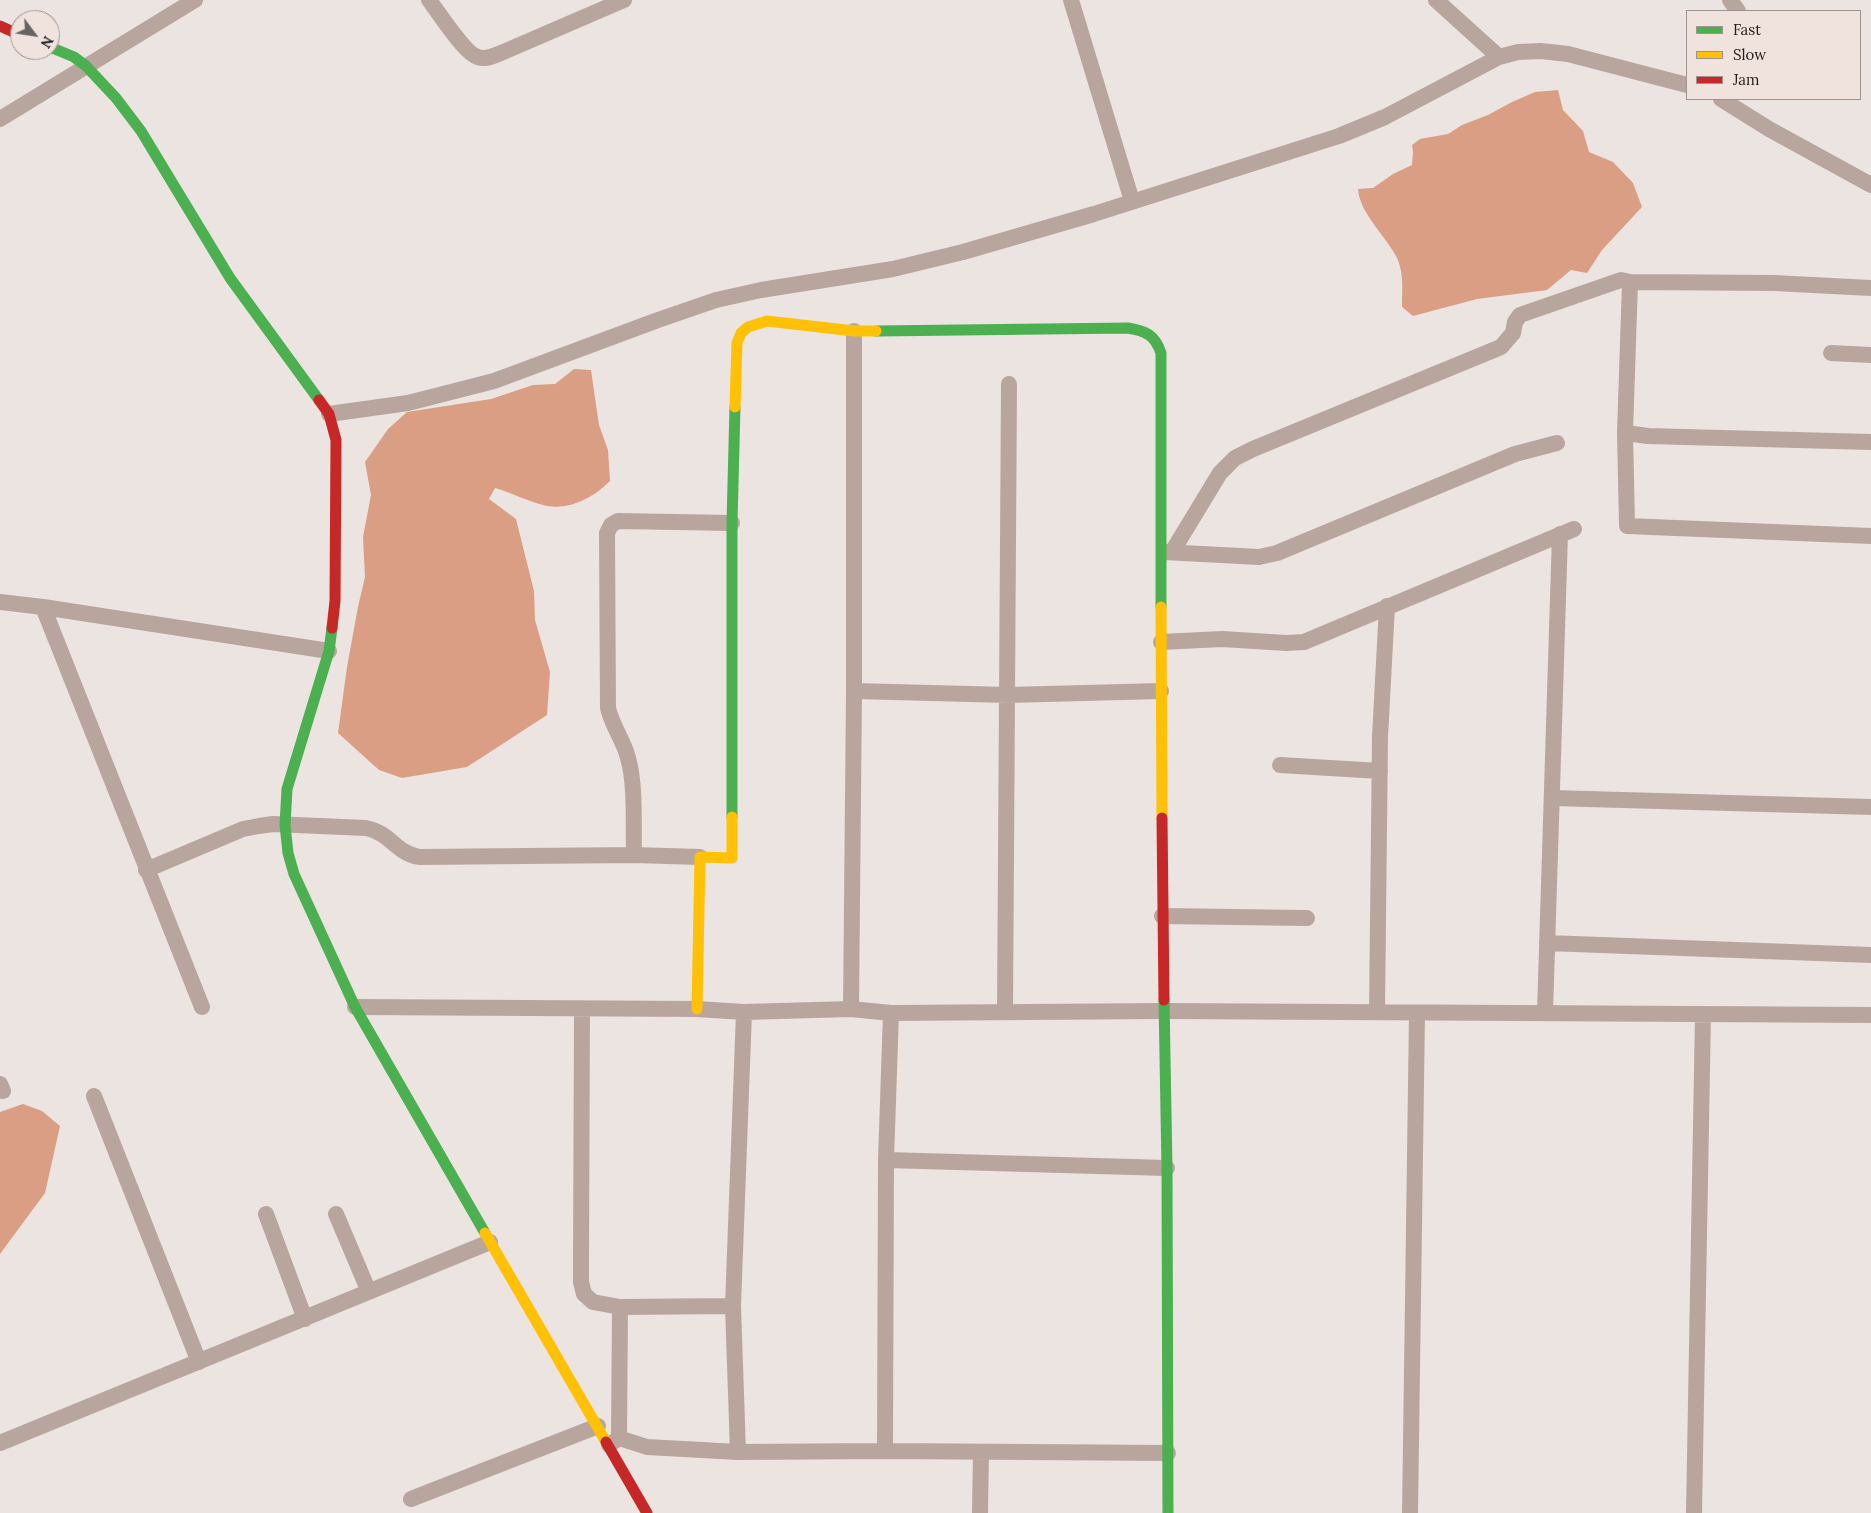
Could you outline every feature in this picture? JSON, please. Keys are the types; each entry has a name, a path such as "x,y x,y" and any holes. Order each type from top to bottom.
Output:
{"street":[{"path":"0,119 195,0"},
{"path":"429,0 472,56 480,58 488,58 501,53 624,0"},
{"path":"1071,0 1132,201"},
{"path":"1436,0 1499,57"},
{"path":"60,51 74,57 86,66 116,98 141,131 230,278 329,414 336,440 335,601 329,651 287,790 285,825 288,853 294,874 355,1007 598,1426 614,1442 647,1513"},
{"path":"329,414 408,403 494,381 716,300 761,290 893,269 954,255 1084,217 1339,136 1386,117 1499,57 1518,52 1541,51 1568,54 1686,85"},
{"path":"1722,100 1769,129 1871,185"},
{"path":"1166,552 1220,473 1234,458 1500,347 1513,333 1515,322 1520,315 1621,280 1630,282 1774,283 1871,288"},
{"path":"1630,282 1625,433 1628,526 1871,536"},
{"path":"146,870 243,829 273,824 376,830 385,835 407,855 419,858 634,855 732,858 732,523 737,343 741,333 748,327 767,321 854,331 1128,328 1147,332 1157,340 1161,353 1166,552 1161,642 1161,691 1163,1011 1167,1168 1168,1513"},
{"path":"851,1009 854,691 854,331"},
{"path":"1830,353 1871,355"},
{"path":"1005,1012 1009,384"},
{"path":"1625,433 1657,436 1871,442"},
{"path":"1166,552 1259,557 1277,553 1515,454 1557,443"},
{"path":"634,855 631,770 628,756 610,720 608,708 607,533 611,525 618,521 732,523"},
{"path":"1161,642 1222,639 1286,643 1304,642 1567,532 1552,798 1545,1012"},
{"path":"0,602 329,651"},
{"path":"1377,1012 1380,770 1387,606"},
{"path":"43,607 202,1007"},
{"path":"854,691 1008,695 1161,691"},
{"path":"1280,765 1380,770"},
{"path":"1552,798 1871,807"},
{"path":"698,1009 700,857"},
{"path":"1162,916 1307,918"},
{"path":"1547,943 1871,955"},
{"path":"355,1007 582,1010 698,1009 744,1012 851,1009 891,1013 1163,1011 1377,1012 1417,1014 1653,1012 1871,1015"},
{"path":"582,1010 581,1282 584,1294 592,1302 620,1307 733,1306"},
{"path":"738,1452 733,1306 744,1012"},
{"path":"885,1451 886,1160 891,1013"},
{"path":"1410,1513 1417,1014"},
{"path":"1694,1513 1703,1014"},
{"path":"94,1096 200,1362"},
{"path":"886,1160 1167,1168"},
{"path":"266,1214 305,1319"},
{"path":"336,1214 369,1292"},
{"path":"0,1442 200,1362 490,1242"},
{"path":"614,1442 620,1307"},
{"path":"411,1500 598,1426"},
{"path":"614,1442 647,1447 738,1452 885,1451 1168,1454"},
{"path":"980,1513 981,1452"}],"shaded area":[{"path":"1558,90 1563,110 1583,131 1589,152 1613,162 1633,183 1642,207 1602,250 1587,273 1571,270 1547,290 1477,299 1413,316 1402,307 1402,278 1398,260 1368,216 1363,207 1358,189 1373,188 1393,174 1412,165 1412,145 1420,139 1448,134 1462,125 1488,115 1535,92"},
{"path":"574,369 591,370 599,425 608,450 610,481 582,501 565,506 547,506 495,488 489,499 516,519 534,591 535,620 550,672 547,715 467,767 402,778 379,770 338,733 347,667 365,577 363,537 371,495 365,462 388,429 407,412 491,399 533,385 555,384"},
{"path":"23,1104 42,1111 60,1126 45,1193 0,1254 0,1112"}],"traffic: fast":[{"path":"60,51 74,57 86,66 116,98 141,131 230,278 319,400"},
{"path":"876,331 1128,328 1145,332 1153,338 1161,353 1161,607"},
{"path":"732,817 732,523 735,407"},
{"path":"332,628 329,651 287,789 285,825 288,853 294,874 355,1007 485,1233"},
{"path":"1164,1000 1167,1168 1168,1513"}],"traffic: slow":[{"path":"735,407 737,343 741,333 748,327 767,321 854,331 876,331"},
{"path":"1161,607 1162,818"},
{"path":"697,1009 700,857 732,858 732,817"},
{"path":"485,1233 606,1442"}],"traffic: jam":[{"path":"0,26 10,30"},
{"path":"319,400 329,414 336,440 335,601 332,628"},
{"path":"1162,818 1164,1000"},
{"path":"606,1442 647,1513"}]}
